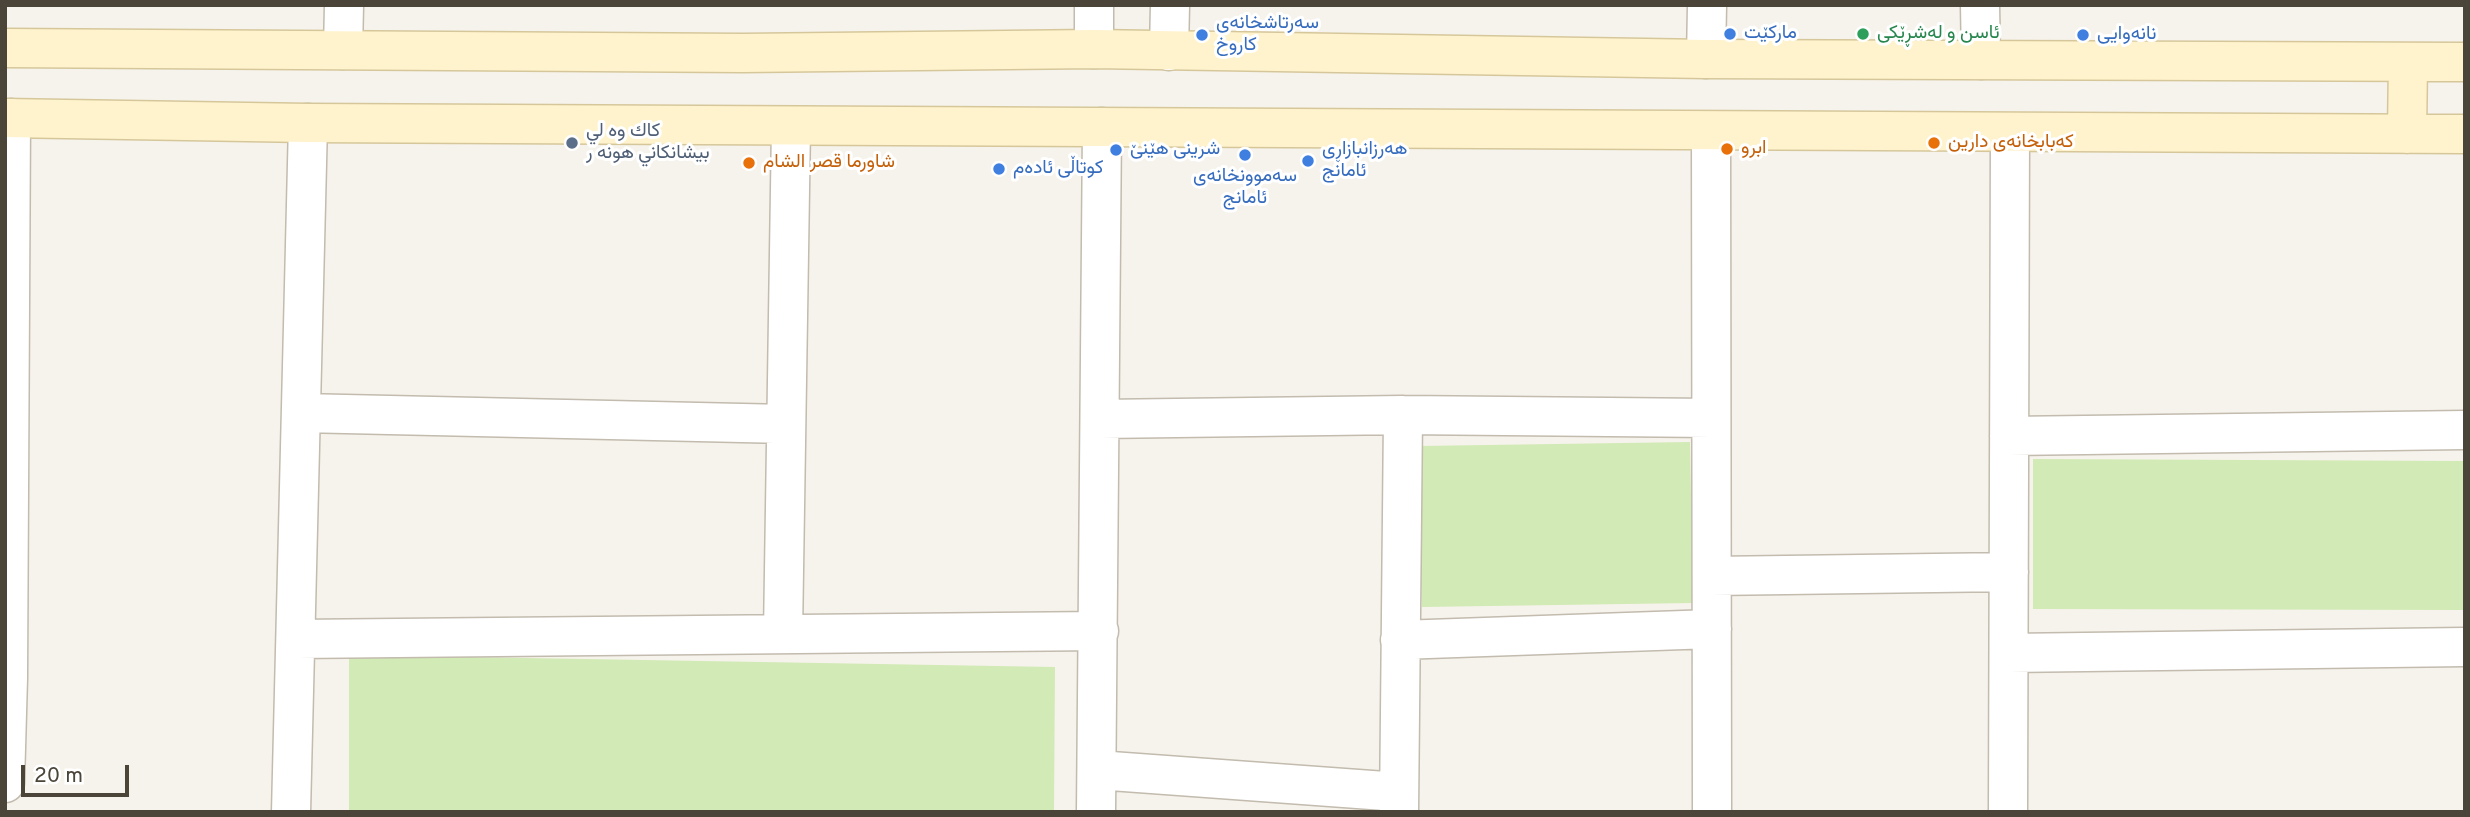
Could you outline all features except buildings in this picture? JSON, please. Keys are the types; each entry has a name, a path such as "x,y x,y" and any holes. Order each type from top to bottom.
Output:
{"street":[{"path":"343,51 344,5"},
{"path":"1094,5 1094,49"},
{"path":"1169,51 1170,5"},
{"path":"1706,58 1707,5"},
{"path":"1980,5 1981,60"},
{"path":"5,48 743,53 1094,49 1706,58 2465,62"},
{"path":"2407,134 2408,62"},
{"path":"5,783 8,118 308,123 2465,134"},
{"path":"291,812 308,123"},
{"path":"783,634 791,126"},
{"path":"1097,812 1102,127"},
{"path":"1711,131 1712,812"},
{"path":"2008,812 2010,133"},
{"path":"302,413 786,424"},
{"path":"1101,419 1403,415 1712,418"},
{"path":"1097,770 1399,802 1403,415"},
{"path":"2009,436 2465,430"},
{"path":"1712,576 2009,572"},
{"path":"1400,640 1712,629"},
{"path":"297,639 1099,631"},
{"path":"2009,653 2465,647"}],"green space":[{"path":"1690,442 1693,603 1422,607 1419,446"},
{"path":"2033,459 2465,461 2465,610 2033,609"},
{"path":"349,655 1055,667 1054,812 349,812"}],"place":[{"name":"مارکێت","path":"1730,34"},
{"name":"ئاسن و لەشڕێکی","path":"1863,34"},
{"name":"سەرتاشخانەی کاروخ","path":"1202,35"},
{"name":"نانەوایی","path":"2083,35"},
{"name":"كاك وه لي بيشانكاني هونه ر","path":"572,143"},
{"name":"کەبابخانەی دارین","path":"1934,143"},
{"name":"ابرو","path":"1727,149"},
{"name":"شرینی هێنێ","path":"1116,150"},
{"name":"سەموونخانەی ئامانج","path":"1245,155"},
{"name":"هەرزانبازاڕی ئامانج","path":"1308,161"},
{"name":"شاورما قصر الشام","path":"749,163"},
{"name":"کوتاڵی ئادەم","path":"999,169"}]}
